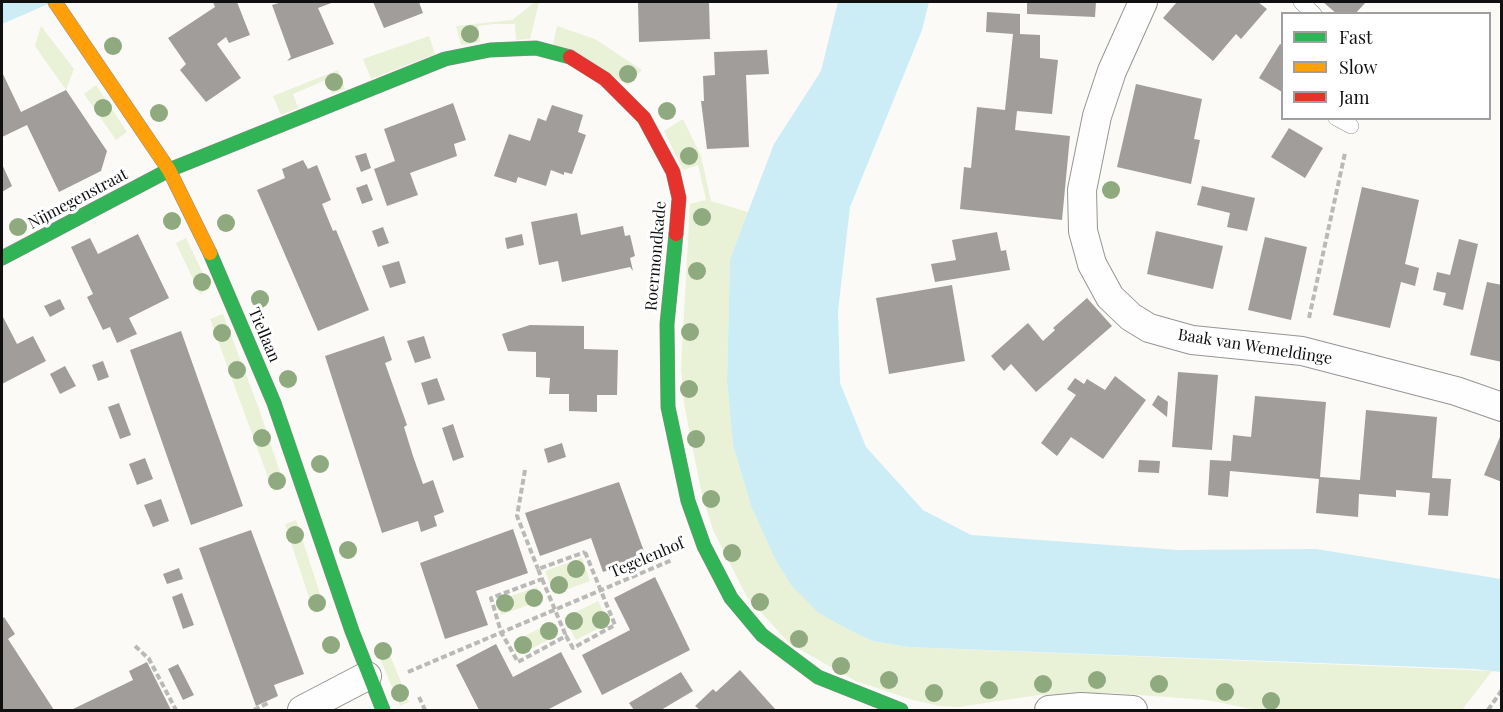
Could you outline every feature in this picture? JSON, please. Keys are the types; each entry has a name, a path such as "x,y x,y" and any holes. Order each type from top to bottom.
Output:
{"street":[{"name":"Baak van Wemeldinge","path":"1143,2 1112,71 1097,116 1082,190 1083,231 1092,264 1110,297 1131,317 1149,327 1192,340 1302,351 1456,391 1502,407"},
{"name":"Tiellaan","path":"57,4 169,170 225,284 274,403 368,676 383,711"},
{"name":"Roermondkade","path":"169,170 445,59 490,51 536,48 566,55 605,80 644,118 673,172 679,198 667,324 668,407 688,501 704,546 731,598 762,635 818,678 901,711"},
{"name":"Nijmegenstraat","path":"2,258 169,170"},
{"path":"302,711 368,676"},
{"path":"1049,711 1081,707 1133,711"}],"lane":[{"path":"1340,120 1351,126"}],"path":[{"path":"1302,351 1351,126"},
{"path":"525,470 517,516 566,636 518,662 501,632 491,598 542,579"},
{"name":"Tegelenhof","path":"408,672 704,546"},
{"name":"Tegelenhof","path":"538,569 585,552 599,591 615,625 573,648 566,636"},
{"path":"135,645 149,659 176,711"},
{"path":"1488,711 1502,690"},
{"path":"254,711 275,699"}],"green space":[{"path":"535,2 539,2 530,39 516,40 515,24 494,24 478,26 480,42 461,45 456,26 512,20"},
{"path":"41,26 74,69 66,90 35,46"},
{"path":"557,26 595,39 642,70 628,85 553,44"},
{"path":"429,36 435,54 371,79 363,59"},
{"path":"338,70 345,89 332,94 326,80 293,94 298,108 281,115 273,96"},
{"path":"96,85 127,132 116,140 84,94"},
{"path":"683,119 701,156 711,201 748,212 730,259 727,381 733,445 751,506 775,559 820,613 873,641 908,647 1492,671 1462,710 1257,710 1207,700 1113,693 1039,695 959,707 940,706 913,700 856,681 790,644 747,597 713,530 702,495 684,404 681,368 690,204 706,200 698,165 683,170 664,131"},
{"path":"186,238 210,288 200,294 176,243"},
{"path":"223,314 258,406 285,487 273,491 210,319"},
{"path":"296,520 325,609 314,613 285,524"},
{"path":"582,558 590,581 554,594 545,571"},
{"path":"537,587 542,600 501,615 496,601"},
{"path":"598,601 609,623 576,640 564,618"},
{"path":"552,622 558,635 519,655 513,642"},
{"path":"385,643 409,702 400,706 375,647"}],"water":[{"path":"2,2 53,2 2,24"},
{"path":"838,2 929,2 922,30 850,207 838,311 840,383 866,447 923,510 971,535 1178,550 1316,549 1501,579 1501,672 1474,669 908,647 873,641 848,629 819,613 792,586 775,559 751,506 733,445 727,381 730,259 774,144 821,71"}],"building":[{"path":"213,2 237,2 250,35 229,43 226,37 217,44 241,78 206,102 180,70 186,64 168,38 215,7"},
{"path":"282,2 334,2 318,8 334,44 287,61 291,57 272,5"},
{"path":"373,2 419,2 423,13 384,28"},
{"path":"638,2 709,2 710,39 639,42"},
{"path":"1027,2 1096,2 1095,17 1027,14"},
{"path":"1177,2 1258,2 1267,9 1241,39 1236,34 1213,61 1163,18"},
{"path":"1323,2 1366,2 1357,12 1335,12"},
{"path":"987,12 1020,14 1020,34 1040,35 1040,58 1058,60 1052,114 1017,111 1015,130 1070,136 1062,220 960,209 964,167 971,168 977,107 1005,110 1013,34 986,32"},
{"path":"1280,44 1281,44 1281,91 1259,78"},
{"path":"767,50 769,74 746,75 749,147 707,149 701,101 704,101 703,76 715,75 714,52"},
{"path":"2,72 21,112 66,90 107,151 101,171 59,192 27,125 2,137"},
{"path":"1136,84 1202,99 1194,139 1200,140 1191,184 1117,167"},
{"path":"453,103 466,140 454,144 457,156 410,173 418,195 387,206 374,169 395,161 384,129"},
{"path":"552,105 583,115 578,132 586,135 572,174 564,172 564,175 551,170 546,186 518,177 516,183 494,176 509,134 530,141 538,118 546,121"},
{"path":"1289,128 1323,148 1305,178 1271,157"},
{"path":"366,153 371,168 361,172 355,156"},
{"path":"303,160 308,169 317,165 331,200 322,204 333,231 336,230 369,310 318,331 257,190 285,178 282,169"},
{"path":"2,164 12,186 2,192"},
{"path":"367,184 373,200 362,204 356,188"},
{"path":"1202,186 1255,198 1247,231 1227,227 1230,213 1197,205"},
{"path":"1362,187 1419,200 1405,264 1419,268 1415,286 1401,282 1390,328 1333,315"},
{"path":"577,213 581,235 623,226 625,236 630,235 635,256 630,258 633,271 630,267 562,282 558,261 539,265 531,222"},
{"path":"383,227 389,243 378,247 372,231"},
{"path":"1156,231 1223,246 1213,289 1147,274"},
{"path":"997,232 1001,251 1006,250 1010,270 935,282 931,264 956,260 952,240"},
{"path":"138,234 169,298 129,318 137,334 117,343 110,327 103,330 87,297 93,294 71,247 90,238 98,254"},
{"path":"522,234 524,245 507,249 505,238"},
{"path":"1265,237 1307,247 1291,320 1248,310"},
{"path":"1459,239 1478,244 1463,310 1443,305 1446,293 1433,290 1437,272 1450,275"},
{"path":"399,261 406,283 390,288 382,266"},
{"path":"1487,282 1502,285 1502,362 1470,355"},
{"path":"952,285 965,361 889,374 876,298"},
{"path":"1087,298 1112,326 1036,392 1011,364 1004,371 991,356 1028,323 1043,341 1055,330 1053,328"},
{"path":"60,299 65,309 50,317 44,306"},
{"path":"2,315 17,344 33,336 46,361 2,384"},
{"path":"530,325 584,326 584,349 618,350 617,395 597,395 597,412 569,411 569,394 549,394 550,378 536,377 536,352 508,351 502,334"},
{"path":"181,331 243,506 191,525 130,350"},
{"path":"384,336 392,360 385,363 407,425 404,427 413,456 423,484 433,480 444,512 434,516 437,526 421,532 418,521 382,533 325,356"},
{"path":"424,336 431,358 415,363 407,341"},
{"path":"103,361 109,377 98,381 92,365"},
{"path":"65,366 76,386 60,394 50,374"},
{"path":"1178,372 1218,375 1212,450 1172,447"},
{"path":"1115,376 1146,400 1103,459 1071,437 1057,456 1041,443 1076,395 1067,389 1075,378 1084,384 1087,379 1105,390"},
{"path":"437,378 445,400 428,405 421,383"},
{"path":"1158,395 1168,402 1167,417 1152,405"},
{"path":"1255,396 1326,402 1320,477 1360,480 1366,410 1437,417 1432,478 1451,479 1448,516 1428,515 1430,493 1396,490 1396,497 1359,494 1358,517 1316,513 1319,479 1230,471 1228,497 1208,495 1210,460 1231,461 1233,435 1251,437"},
{"path":"119,403 131,435 120,439 108,407"},
{"path":"453,424 464,457 453,461 442,428"},
{"path":"1500,437 1502,438 1502,482 1484,475"},
{"path":"562,443 566,457 548,463 544,449"},
{"path":"145,458 153,479 137,485 129,464"},
{"path":"1139,460 1160,461 1159,473 1138,472"},
{"path":"619,482 646,557 603,572 591,538 540,556 525,513"},
{"path":"161,499 169,521 153,527 144,505"},
{"path":"513,529 528,573 476,591 488,625 445,639 420,563"},
{"path":"251,530 304,674 274,685 278,696 256,706 199,548"},
{"path":"179,568 183,579 167,584 163,574"},
{"path":"655,577 690,650 602,695 582,655 630,630 614,598"},
{"path":"182,593 194,625 183,629 172,597"},
{"path":"4,617 15,634 8,639 54,710 2,710 2,619"},
{"path":"496,644 513,677 561,652 582,692 547,710 479,710 456,665"},
{"path":"147,662 171,710 71,710 133,680 129,671"},
{"path":"178,664 194,695 183,700 168,669"},
{"path":"740,670 776,710 700,710 695,706 713,689 716,692"},
{"path":"681,672 693,691 661,710 634,710 629,703"}],"traffic: fast":[{"path":"2,258 169,170 445,59 490,50 536,48 570,57"},
{"path":"676,234 667,324 668,407 688,501 704,546 731,598 762,635 818,677 901,710"},
{"path":"210,253 274,403 352,631 383,710"}],"traffic: slow":[{"path":"55,2 169,170 210,253"}],"traffic: jam":[{"path":"570,57 605,79 644,118 673,172 679,198 676,234"}]}
